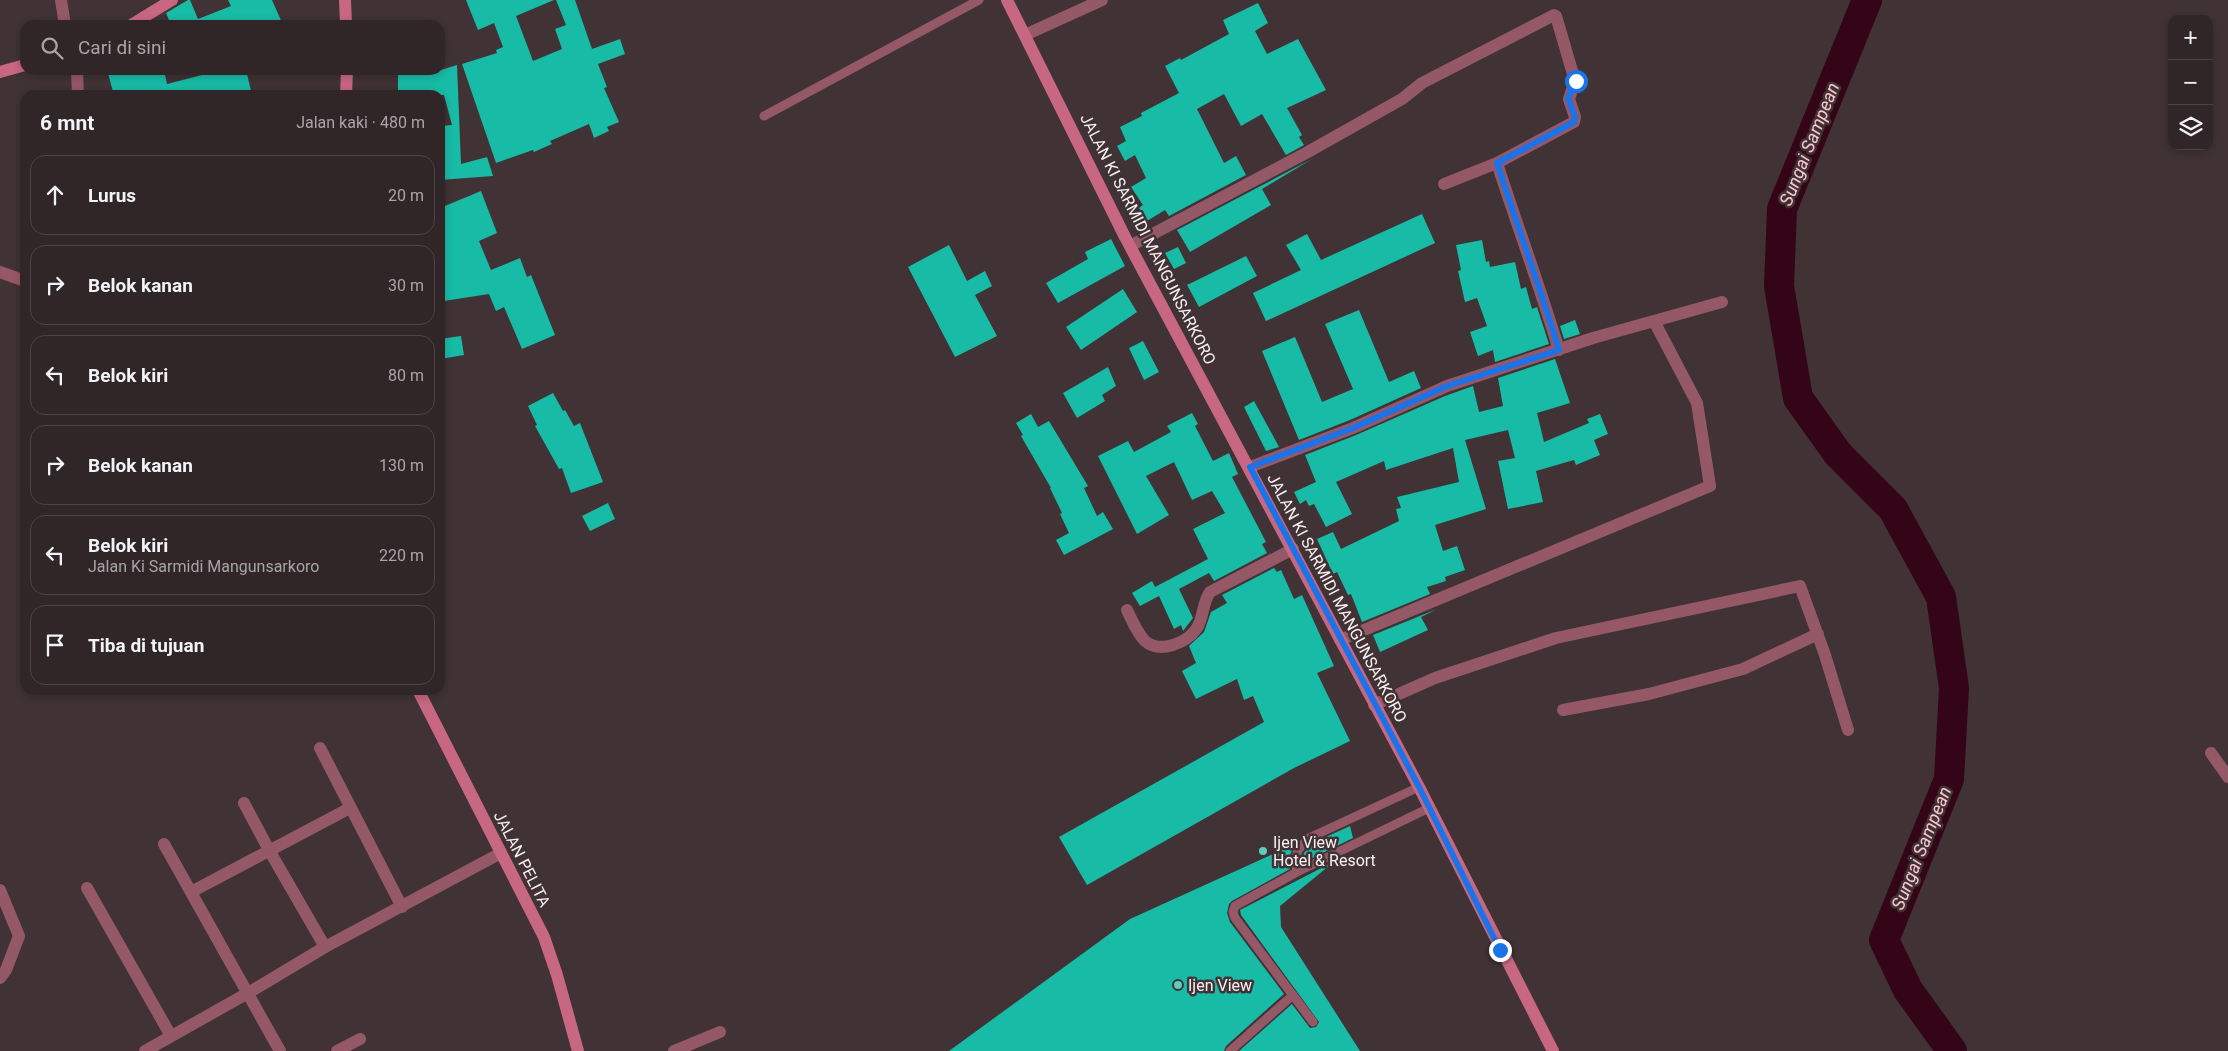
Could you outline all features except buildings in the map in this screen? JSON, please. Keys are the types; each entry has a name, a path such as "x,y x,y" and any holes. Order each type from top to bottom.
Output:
{"main road":[{"path":"139,20 172,0"},
{"path":"346,0 346,20"},
{"name":"JALAN KI SARMIDI MANGUNSARKORO","path":"1008,0 1130,246 1250,467 1419,787 1553,1051"},
{"path":"0,72 20,66"},
{"path":"346,90 347,75"},
{"name":"JALAN PELITA","path":"421,695 544,937 557,975 578,1051"}],"street":[{"path":"61,0 64,20"},
{"path":"1025,35 1102,0"},
{"path":"1130,246 1306,153 1402,99 1422,83 1555,15 1574,71 1575,85 1568,98 1575,117 1574,122 1497,163 1444,184"},
{"path":"77,75 78,90"},
{"path":"1497,163 1518,230 1543,294 1559,350"},
{"path":"0,272 20,279"},
{"path":"1250,467 1353,428 1447,386 1559,350 1722,302"},
{"path":"1340,640 1710,486 1696,404 1654,321"},
{"path":"1127,610 1146,641 1158,647 1181,642 1190,637 1197,627 1204,601 1210,592 1293,549"},
{"path":"1374,705 1435,678 1556,638 1800,586 1818,634 1848,730"},
{"path":"1563,710 1649,694 1743,669 1818,634"},
{"path":"320,748 402,907"},
{"path":"2211,754 2228,777"},
{"path":"244,803 324,947"},
{"path":"191,892 350,808"},
{"path":"164,844 280,1051"},
{"path":"145,1051 248,993 324,947 402,907 501,852"},
{"path":"87,888 171,1036"},
{"path":"0,890 19,936 6,970 0,978"},
{"path":"674,1051 720,1032"},
{"path":"337,1051 360,1039"}],"lane":[{"path":"764,116 979,0"},
{"path":"1298,872 1294,862 1296,853 1309,838 1419,787"},
{"path":"1312,1022 1236,918 1233,912 1235,906 1298,872 1429,808"},
{"path":"1230,1051 1292,995"}],"waterway":[{"name":"Sungai Sampean","path":"1867,0 1782,209 1779,286 1798,398 1838,454 1893,509 1941,597 1954,688 1949,779 1884,940 1908,990 1952,1051"}],"place":[{"name":"Ijen View Hotel & Resort","path":"1263,851"},
{"name":"Ijen View","path":"1178,985"}],"route":[{"path":"1500,950 1419,787 1250,467 1353,428 1447,386 1559,350 1543,294 1518,230 1497,163 1574,122 1575,117 1568,98 1576,81"}]}
